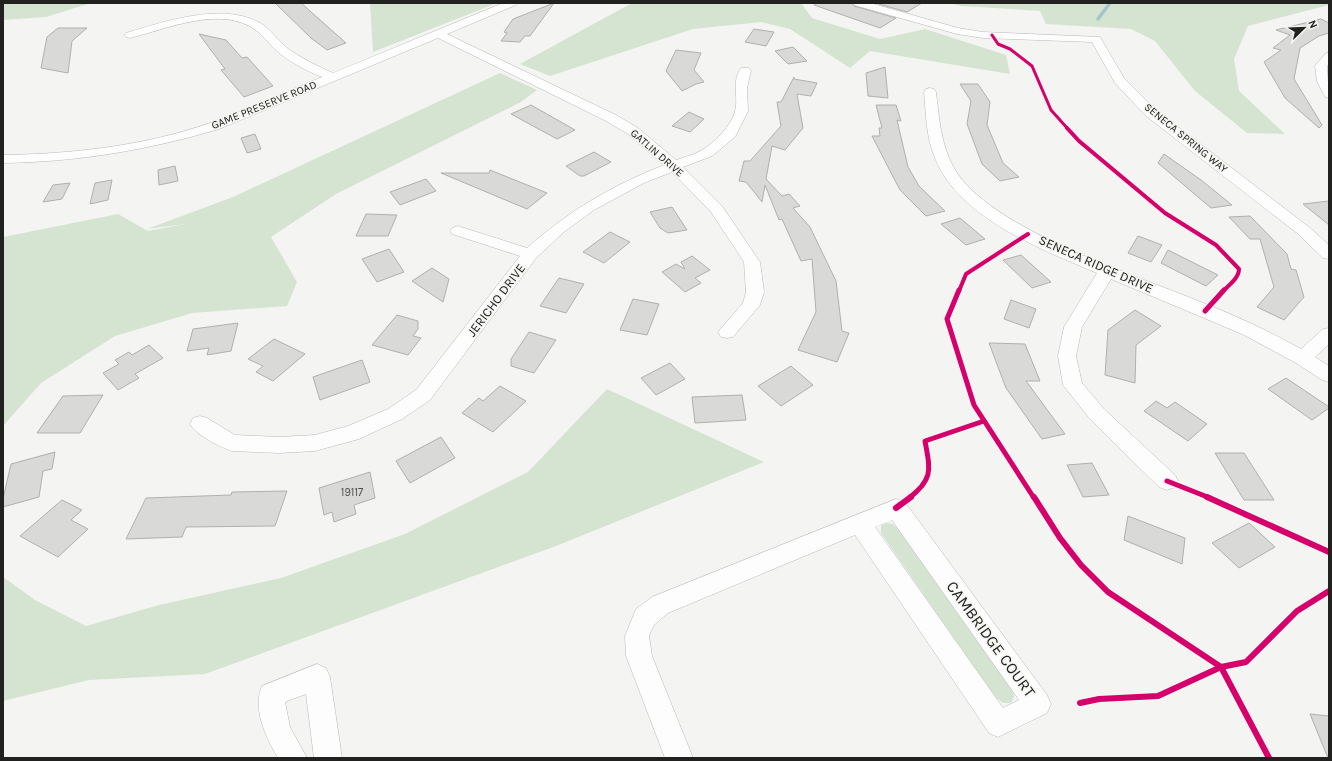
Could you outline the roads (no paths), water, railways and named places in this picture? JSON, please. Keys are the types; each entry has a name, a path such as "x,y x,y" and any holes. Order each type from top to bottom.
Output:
{"street":[{"name":"GAME PRESERVE ROAD","path":"3,159 25,159 85,154 146,145 214,126 512,3"},
{"name":"SENECA SPRING WAY","path":"858,3 957,31 983,35 1096,40 1119,80 1151,113 1303,230 1329,254"},
{"path":"130,35 186,19 213,16 247,21 259,27 286,53 320,72 333,77"},
{"name":"GATLIN DRIVE","path":"439,34 633,131 675,167 717,209 752,262 756,292 751,305 727,332"},
{"path":"1329,56 1322,66 1323,81 1329,94"},
{"name":"JERICHO DRIVE","path":"200,424 232,443 279,445 315,443 352,433 395,414 423,395 530,254 558,229 589,207 639,180 675,167 707,153 730,134 742,112 741,88 745,71"},
{"name":"SENECA RIDGE DRIVE","path":"930,92 934,136 940,156 953,178 973,199 1002,220 1051,247 1254,332 1303,357 1329,375"},
{"path":"458,231 530,254"},
{"path":"1107,271 1073,328 1067,356 1073,385 1097,414 1167,481"},
{"path":"1303,357 1329,334"},
{"name":"CAMBRIDGE COURT","path":"679,758 639,656 638,636 645,618 660,605 896,508 1038,704 998,724 860,523"},
{"path":"293,758 277,731 272,695 317,677 328,758"}],"waterway":[{"path":"1098,19 1110,3"}]}
